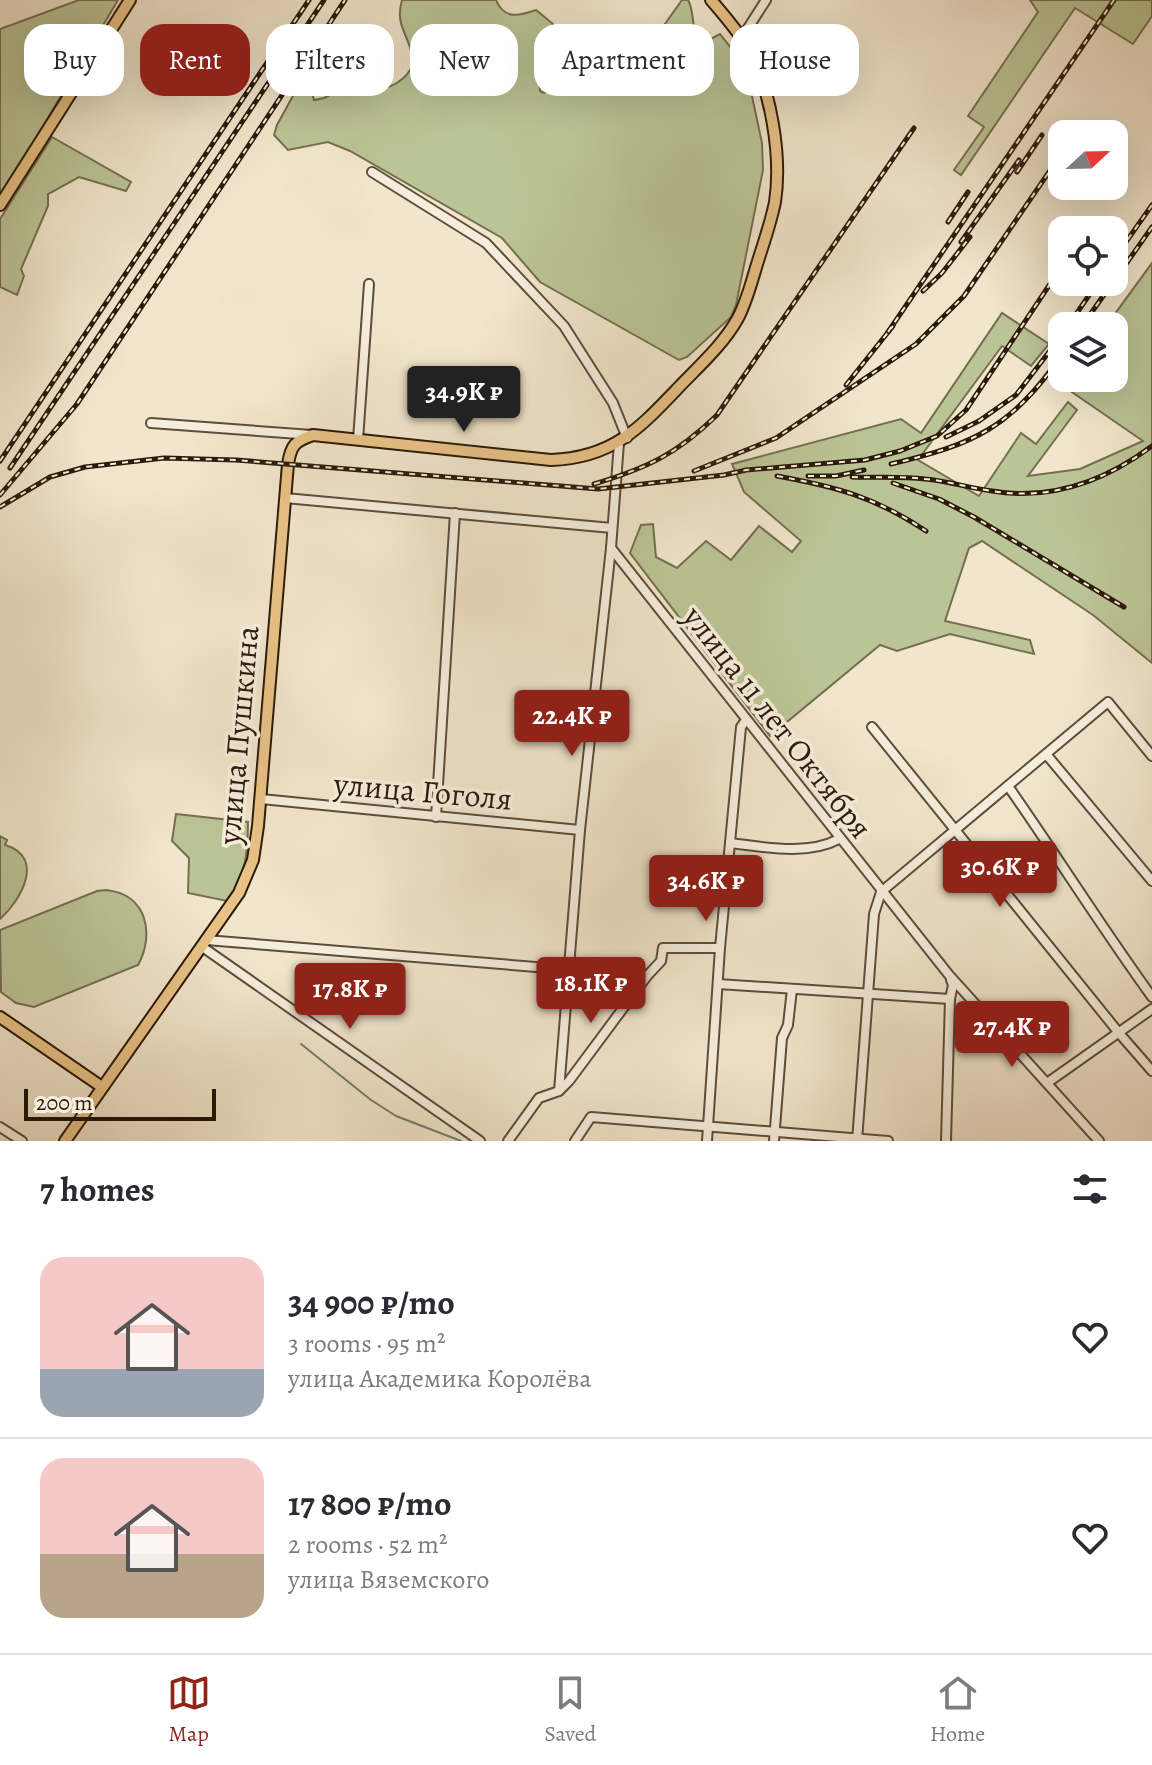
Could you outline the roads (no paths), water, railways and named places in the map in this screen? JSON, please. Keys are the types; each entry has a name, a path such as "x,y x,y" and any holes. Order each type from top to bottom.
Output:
{"main road":[{"path":"0,205 130,0"},
{"path":"711,0 730,25"},
{"path":"291,448 296,440 313,435 551,460 579,457 623,440 657,411 727,334 747,297 775,201 775,146 766,96"},
{"name":"улица Пушкина","path":"65,1141 239,893 253,860 291,448"},
{"path":"0,1017 102,1087"}],"street":[{"path":"751,24 766,0"},
{"path":"372,172 486,243 564,326 613,403 623,440 580,830 559,1091"},
{"path":"358,440 369,284"},
{"path":"151,423 313,435"},
{"path":"279,432 291,448"},
{"path":"285,498 612,528"},
{"path":"436,817 455,513"},
{"name":"улица 11 лет Октября","path":"611,548 949,975 1099,1141"},
{"path":"858,1140 874,914 881,892 1108,702 1152,756"},
{"path":"707,1141 720,948 741,727 746,720"},
{"path":"872,727 1152,1071"},
{"path":"1046,754 1152,881"},
{"path":"1008,786 1092,908 1103,930 1152,997"},
{"name":"улица Гоголя","path":"261,799 580,830"},
{"path":"730,843 778,848 816,847 839,839"},
{"path":"204,943 647,976"},
{"path":"204,943 480,1141"},
{"path":"508,1141 539,1098 559,1091 569,1081 661,961 663,948 720,948"},
{"path":"946,1141 953,985 949,975"},
{"path":"718,984 950,999"},
{"path":"774,1136 782,1038 788,1025 792,989"},
{"path":"1047,1083 1152,1009"},
{"path":"575,1141 591,1117 774,1136 888,1141"},
{"path":"0,1127 22,1141"}],"waterway":[{"path":"301,1044 396,1116 461,1141"}],"railway":[{"path":"0,461 309,0"},
{"path":"10,468 324,0"},
{"path":"0,495 77,404 345,0"},
{"path":"888,332 1114,0"},
{"path":"594,484 660,458 688,440 717,415 914,128"},
{"path":"1017,172 1042,135"},
{"path":"961,242 1019,160"},
{"path":"694,471 776,438 916,344 964,296 1048,173"},
{"path":"948,222 968,192"},
{"path":"1128,239 1152,205"},
{"path":"1128,261 1152,227"},
{"path":"923,291 942,273 970,237"},
{"path":"0,507 50,477 85,467 164,458 236,460 598,489 746,470 865,460 900,451 937,436 966,410 1048,287"},
{"path":"1078,312 1088,296"},
{"path":"1092,312 1103,296"},
{"path":"846,385 893,326"},
{"path":"946,437 979,421 1016,395 1048,353"},
{"path":"891,464 946,449 989,429 1026,400 1048,373"},
{"path":"852,477 916,478 992,491 1035,493 1096,478 1152,446"},
{"path":"808,476 836,476 864,470"},
{"path":"777,476 855,495 890,510 926,531"},
{"path":"893,483 939,499 974,517 1124,607"}]}
